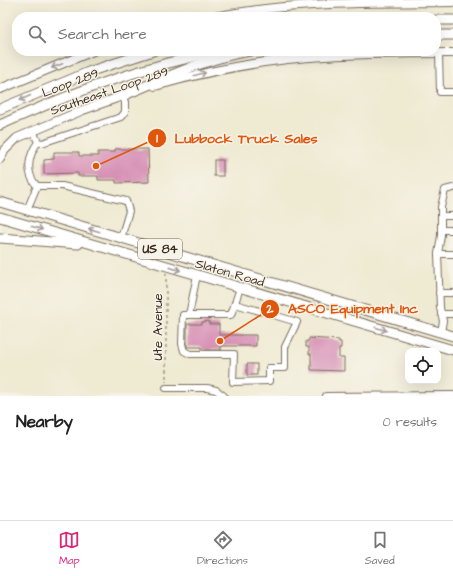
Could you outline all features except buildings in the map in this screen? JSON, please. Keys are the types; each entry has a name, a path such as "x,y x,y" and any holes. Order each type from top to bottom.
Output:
{"highway":[{"path":"441,20 453,20"},
{"path":"441,35 453,35"},
{"name":"Loop 289","path":"0,109 91,71 138,56"},
{"name":"Loop 289","path":"0,126 54,101 139,71 196,56"},
{"path":"122,96 225,56"},
{"name":"Slaton Road","path":"0,202 453,336"},
{"name":"Slaton Road","path":"0,217 453,350"},
{"path":"0,238 67,243 112,250"},
{"path":"271,297 272,283"}],"main road":[{"path":"247,12 310,4 453,2"},
{"name":"Southeast Loop 289","path":"441,53 453,53"},
{"path":"0,89 81,56"},
{"name":"Southeast Loop 289","path":"0,159 10,144 17,138 83,110 150,87 206,72 258,63 324,56"}],"street":[{"path":"439,56 440,92 453,92"},
{"path":"38,142 42,143 121,117 125,112 125,102 122,96"},
{"path":"33,131 38,142"},
{"path":"37,186 30,176 29,169 32,151 38,142"},
{"path":"27,210 37,186"},
{"path":"37,186 62,186 126,201 129,211 121,238"},
{"path":"441,332 443,321 440,308 438,254 441,230 441,207 445,190 453,188"},
{"path":"441,216 453,216"},
{"path":"441,230 453,230"},
{"path":"438,254 453,254"},
{"path":"189,316 197,276"},
{"path":"235,304 297,322 285,347 285,368 270,368 269,381 233,382 234,354 190,354 184,351 182,344 183,315 231,315 240,288"},
{"path":"439,293 453,293"},
{"path":"270,314 271,297"},
{"path":"441,314 453,314"},
{"path":"166,388 208,388 216,390 224,396"},
{"path":"326,396 453,395"}],"path":[{"name":"Ute Avenue","path":"166,266 166,388"}],"place":[{"name":"Lubbock Truck Sales","path":"96,166"},
{"name":"ASCO Equipment Inc","path":"220,341"}]}
